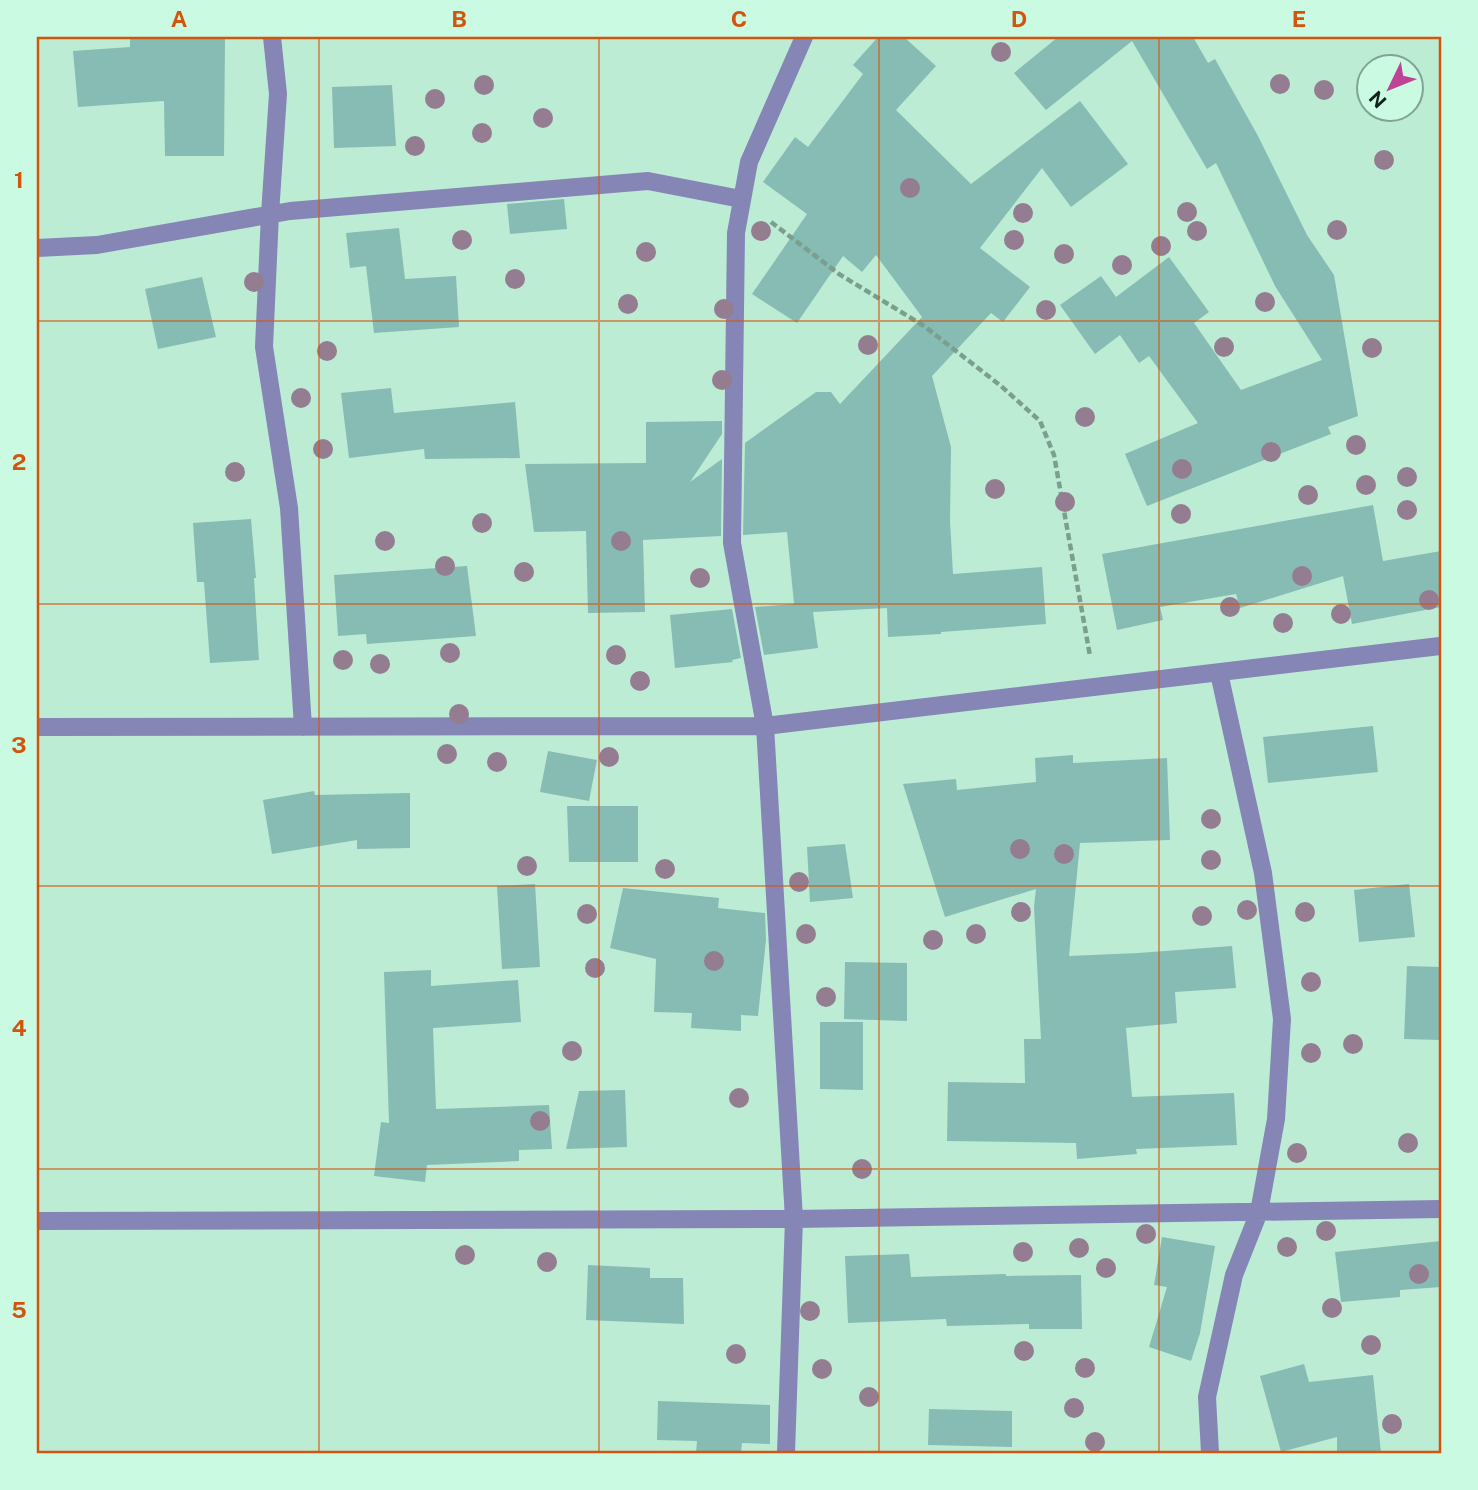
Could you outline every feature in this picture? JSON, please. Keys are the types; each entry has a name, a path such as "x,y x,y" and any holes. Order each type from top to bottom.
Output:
{"street":[{"path":"272,37 278,94 264,347 289,508 303,727"},
{"path":"786,1453 793,1219 765,726 732,543 736,233 749,162 804,37"},
{"path":"37,248 97,245 290,211 648,181 741,199"},
{"path":"37,727 765,726 1440,646"},
{"path":"1210,1453 1207,1397 1234,1275 1259,1212 1276,1119 1282,1018 1263,873 1219,673"},
{"path":"37,1221 793,1219 1441,1209"}],"path":[{"path":"741,199 839,274 924,326 1001,386 1040,421 1054,455 1094,688"}],"building":[{"path":"130,37 225,37 224,156 165,156 164,101 78,107 73,51 130,47"},
{"path":"878,37 904,37 936,66 896,110 971,184 1080,101 1128,164 1071,207 1042,168 980,248 1030,287 1003,322 991,313 932,376 951,447 950,521 953,574 1042,567 1046,624 888,637 887,608 813,612 818,648 764,655 755,607 794,604 787,532 743,535 745,443 816,392 831,392 840,404 922,317 876,255 862,272 843,256 797,323 752,294 807,214 763,182 795,137 808,147 863,74 853,65"},
{"path":"1058,37 1193,37 1208,63 1215,59 1258,136 1307,235 1334,275 1358,416 1328,427 1331,434 1147,506 1125,454 1198,423 1149,356 1139,363 1120,335 1095,354 1060,305 1101,276 1116,297 1169,257 1209,312 1194,323 1241,390 1322,360 1275,286 1216,163 1207,169 1132,41 1046,110 1014,73"},
{"path":"392,85 396,146 334,148 332,87"},
{"path":"564,199 567,229 510,234 507,204"},
{"path":"399,228 405,279 456,276 459,327 374,333 366,266 350,268 346,233"},
{"path":"202,277 216,337 158,349 145,289"},
{"path":"391,388 394,413 515,402 520,458 425,459 424,449 349,458 341,393"},
{"path":"722,421 722,434 690,482 722,459 721,536 643,540 645,612 588,613 586,531 534,532 525,464 646,463 646,422"},
{"path":"1373,505 1383,561 1441,551 1441,607 1352,624 1343,576 1240,608 1236,594 1160,607 1163,620 1117,630 1102,554"},
{"path":"251,519 259,660 210,663 204,582 197,582 193,523"},
{"path":"467,566 476,636 367,644 366,634 338,636 334,575"},
{"path":"732,609 741,658 732,660 733,662 675,668 670,615"},
{"path":"1373,726 1378,772 1268,783 1263,737"},
{"path":"548,751 597,760 589,801 540,792"},
{"path":"1073,755 1073,763 1167,758 1170,840 1080,843 1069,956 1232,946 1236,988 1175,992 1177,1023 1126,1028 1132,1097 1234,1093 1237,1145 1136,1149 1137,1154 1077,1159 1076,1143 947,1141 948,1082 1025,1083 1024,1039 1041,1039 1034,907 1036,889 945,917 903,784 956,779 957,790 1036,782 1035,758"},
{"path":"314,791 315,795 410,793 410,848 357,849 357,840 272,854 263,800"},
{"path":"567,806 638,806 638,862 569,862"},
{"path":"845,844 853,898 810,902 807,847"},
{"path":"535,884 540,967 502,969 497,886"},
{"path":"1409,884 1415,937 1359,942 1354,890"},
{"path":"623,888 719,898 718,908 765,913 766,940 758,1016 741,1015 741,1031 691,1028 692,1013 654,1012 656,959 610,948"},
{"path":"845,962 907,963 907,1021 844,1019"},
{"path":"1407,966 1441,967 1441,1040 1404,1039"},
{"path":"431,970 431,986 518,980 521,1022 433,1028 436,1109 549,1105 552,1149 519,1150 519,1161 427,1165 425,1182 374,1176 381,1122 389,1123 384,972"},
{"path":"820,1022 863,1022 863,1090 820,1089"},
{"path":"625,1090 627,1147 566,1149 579,1091"},
{"path":"1162,1237 1215,1246 1200,1333 1191,1361 1149,1347 1167,1287 1154,1285"},
{"path":"1441,1241 1441,1287 1400,1290 1400,1297 1341,1302 1335,1252"},
{"path":"909,1254 911,1277 1081,1275 1082,1329 1029,1329 1029,1324 947,1326 946,1319 848,1323 845,1256"},
{"path":"588,1265 650,1268 650,1278 683,1278 684,1324 586,1320"},
{"path":"1304,1364 1309,1382 1373,1375 1381,1453 1337,1453 1337,1437 1281,1452 1260,1376"},
{"path":"658,1401 770,1405 770,1444 742,1443 741,1453 696,1453 697,1441 657,1440"},
{"path":"929,1409 1012,1411 1012,1447 928,1445"}]}
